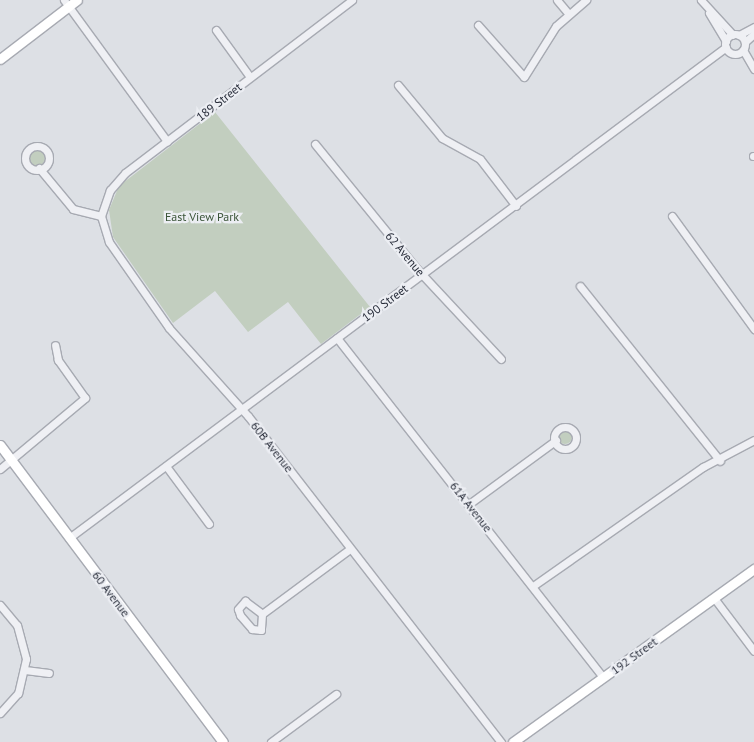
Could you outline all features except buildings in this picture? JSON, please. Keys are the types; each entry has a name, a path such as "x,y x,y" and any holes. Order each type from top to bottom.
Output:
{"street":[{"path":"0,59 67,3 77,0"},
{"name":"189 Street","path":"102,216 117,180 352,0"},
{"path":"557,0 568,14"},
{"path":"478,25 524,77 568,14 586,0"},
{"path":"701,0 732,49 753,67"},
{"path":"67,3 167,141"},
{"path":"708,10 745,42"},
{"path":"736,35 754,27"},
{"path":"216,30 250,77"},
{"path":"732,49 745,42 754,34"},
{"name":"190 Street","path":"69,538 702,68 732,49 736,35"},
{"path":"398,85 442,138 480,159 516,206"},
{"name":"62 Avenue","path":"315,144 422,275 500,359"},
{"path":"39,168 73,209 102,216"},
{"name":"60B Avenue","path":"102,216 109,242 128,273 169,328 242,409 500,742"},
{"path":"672,216 754,329"},
{"path":"580,286 720,461"},
{"name":"61A Avenue","path":"337,338 603,677"},
{"path":"0,469 85,398 58,360 55,345"},
{"path":"469,504 556,440"},
{"path":"533,586 703,467 720,461 754,440"},
{"name":"60 Avenue","path":"0,445 223,742"},
{"path":"166,466 209,524"},
{"path":"262,614 350,549"},
{"name":"192 Street","path":"513,742 754,569"},
{"path":"714,598 754,651"},
{"path":"0,605 20,631 25,670 18,693 0,713"},
{"path":"25,670 49,673"},
{"path":"271,742 336,694"}],"green space":[{"name":"East View Park","path":"215,112 370,307 321,344 288,302 248,332 215,291 173,323 113,237 109,210 119,186"},
{"path":"37,150 45,158 37,166 29,158"},
{"path":"562,430 568,430 572,437 568,444 562,444 558,440 558,434"}]}
